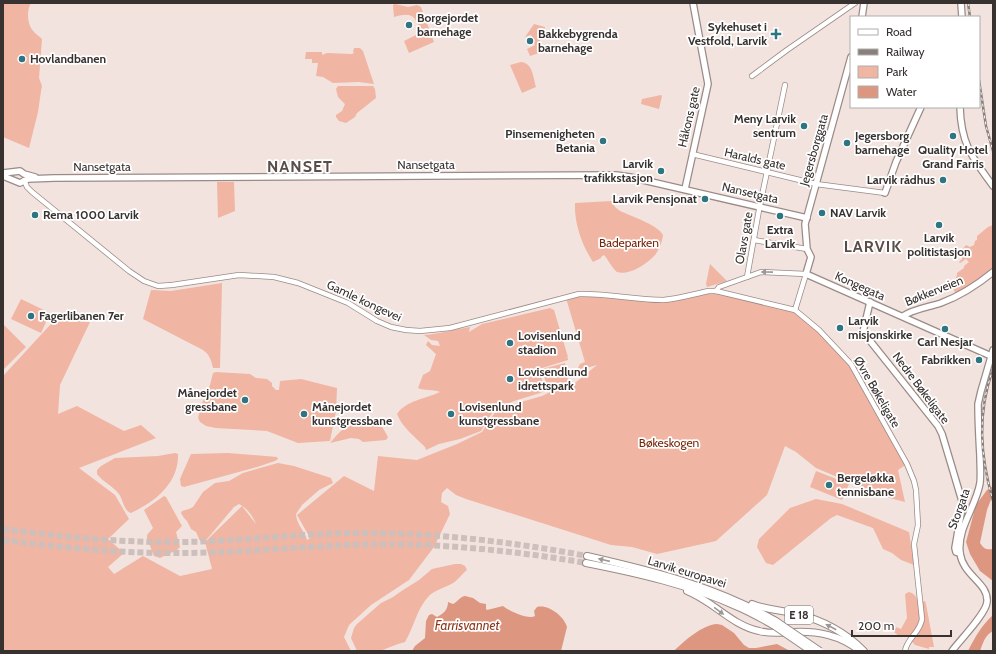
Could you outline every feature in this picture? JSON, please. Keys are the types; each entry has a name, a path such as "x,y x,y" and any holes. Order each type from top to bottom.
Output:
{"highway":[{"name":"Larvik europavei","path":"587,556 676,579 728,597 752,607 775,623"},
{"name":"Larvik europavei","path":"586,563 681,586 732,604 775,623"},
{"name":"E 18","path":"681,586 737,623 748,628 772,633 807,632 826,634 842,639 860,651"},
{"name":"E 18","path":"728,597 762,608 799,614 816,620 841,633 864,651"},
{"name":"E 18","path":"775,623 811,651"},
{"name":"E 18","path":"775,623 795,633 820,651"}],"main road":[{"name":"Håkons gate","path":"685,189 708,84 693,3"},
{"path":"862,16 864,3"},
{"path":"961,3 962,16"},
{"name":"Jegersborggata","path":"806,274 811,257 807,249 804,227 850,61"},
{"path":"885,193 896,162 921,108"},
{"path":"961,108 962,130 969,152 993,186"},
{"name":"Nansetgata","path":"3,175 16,172 13,177 21,179"},
{"name":"Nansetgata","path":"3,175 21,179 612,175 630,177 685,189 806,218"},
{"name":"Bøkkerveien","path":"903,316 952,299 976,285 993,272"},
{"name":"Kongegata","path":"806,274 992,355"},
{"name":"Nedre Bøkeligate","path":"870,302 863,332 938,426 942,434 962,501 954,548 956,552 960,553"},
{"name":"Storgata","path":"952,651 983,612 987,602 987,595 984,589 965,569 960,553 960,538 980,484 978,404 993,350"}],"street":[{"path":"752,76 855,3"},
{"name":"Olavs gate","path":"747,277 784,85"},
{"name":"Haralds gate","path":"692,154 816,184 885,193"},
{"name":"Gamle kongevei","path":"21,179 32,192 129,271 150,284 165,286 246,275 274,277 298,283 333,296 358,308 384,324 406,330 420,331 444,329 579,294 665,300 709,291 716,291"},
{"path":"754,240 807,249"},
{"name":"Kongegata","path":"716,291 719,287 761,272 806,274"},
{"path":"795,310 806,274"},
{"name":"Øvre Bøkeligate","path":"716,291 795,310 827,338 851,364 907,464 915,486 918,525 914,544 921,622 917,632 908,643 905,651"}],"green space":[{"name":"Hovlandbanen","path":"3,3 31,3 28,12 28,19 33,31 42,39 39,78 42,86 38,112 29,148 3,137"},
{"path":"395,4 408,7 417,5 421,7 434,42 409,53 404,41 421,31 412,16 405,15 394,17 393,5"},
{"path":"534,24 545,27 543,40 540,40 539,53 530,56 527,49 535,45 531,35 525,37"},
{"path":"354,48 360,48 363,51 374,84 359,82 333,83 323,77 316,76 318,63 312,63 312,59 305,59 306,52 322,52 322,55 327,53 352,54 354,53"},
{"path":"521,62 528,65 530,68 536,87 522,93 510,65"},
{"path":"338,86 373,86 375,89 376,98 346,123 339,121 336,115 342,111 345,104 338,97 336,89"},
{"path":"661,95 659,109 641,104 642,99"},
{"path":"217,182 234,182 235,211 218,218"},
{"name":"Badeparken","path":"612,201 615,207 620,211 650,224 663,235 658,251 655,255 643,265 632,271 622,273 617,272 604,255 593,262 585,248 577,226 575,203"},
{"path":"993,225 993,269 956,294 953,287 957,284 955,280 957,273 969,262 966,259 960,263 959,262 962,259 962,250 966,245 970,247 974,245 975,241 977,240 977,236"},
{"path":"710,264 727,281 707,287 706,284"},
{"path":"222,283 220,368 213,368 209,356 203,350 143,319 151,290 171,291"},
{"name":"Bøkeskogen","path":"709,291 795,310 851,364 907,464 898,470 905,502 882,496 816,468 796,452 785,446 767,495 716,541 657,554 632,547 611,545 466,499 456,495 447,488 442,493 441,502 448,506 450,514 434,547 409,580 371,605 349,625 344,637 351,651 3,651 3,376 62,312 90,322 60,385 58,414 77,406 124,431 141,425 156,438 79,468 115,495 129,519 108,539 124,553 108,567 114,574 143,556 180,576 212,569 205,542 242,506 239,504 234,507 207,539 203,542 200,541 196,532 191,529 181,513 182,511 193,507 203,492 215,483 229,481 243,473 278,463 294,466 331,478 333,483 319,490 302,505 296,514 297,521 307,540 310,538 297,515 344,476 374,491 378,456 417,460 457,444 482,432 497,409 542,396 554,390 570,387 597,365 582,369 578,368 580,364 585,362 566,298 579,294 665,300","holes":["242,506 249,512 256,524"]},
{"name":"Fagerlibanen 7er","path":"21,299 50,313 41,333 11,319"},
{"name":"Lovisendlund idrettspark","path":"550,308 554,310 568,357 566,358 568,358 568,360 539,369 545,391 514,401 494,410 481,431 460,439 439,444 426,450 425,447 405,428 397,414 405,406 440,392 418,388 423,375 430,371 436,354 426,345 428,341 432,345 440,346 438,341 431,340 424,335 470,327 469,332 482,324"},
{"path":"3,324 26,347 3,370"},
{"path":"565,363 568,382 552,389 547,387 542,369"},
{"path":"213,373 250,374 256,378 267,379 272,383 272,386 276,390 279,390 280,381 301,379 337,388 336,411 330,441 298,443 267,431 206,426 200,422 198,418 200,408 210,385"},
{"path":"369,420 380,423 388,437 386,440 363,442 359,439 351,438 330,443 347,426 356,422"},
{"path":"175,453 178,454 177,464 170,483 157,497 131,513 125,508 117,491 97,474 97,470 101,466 115,458 158,456"},
{"path":"228,453 277,457 278,459 257,467 184,487 181,486 180,479 191,454"},
{"name":"Bergeløkka tennisbane","path":"816,471 849,484 842,500 810,487"},
{"path":"164,496 166,497 182,526 176,532 180,547 160,558 154,556 147,538 147,535 153,528 144,510"},
{"path":"816,499 842,504 909,532 914,565 901,560 892,553 883,549 873,528 837,515 831,518 773,565 766,563 757,547 759,539 790,508"},
{"path":"455,564 465,566 467,570 455,582 428,597 421,607 405,642 380,651 357,651 351,638 357,624 381,603 419,580 432,569"},
{"path":"909,592 917,598 918,602 925,601 934,647 929,647 929,649 915,645 908,637 899,636 894,632 896,627 901,629 907,618 905,594"}],"water":[{"path":"993,486 993,494 987,510 980,543 985,549 993,549 993,581 980,571 970,554 966,542 976,505 987,490"},
{"name":"Farrisvannet","path":"465,596 473,598 480,603 486,604 487,610 503,606 528,617 535,616 534,611 537,607 546,607 551,609 563,619 567,627 561,651 412,651 415,646 425,638 426,621 429,615 432,614 437,617 441,615 445,611 448,602 453,604 461,597"},
{"path":"993,615 993,631 986,637 980,651 968,651 985,623"},
{"path":"717,624 722,625 734,633 744,645 749,648 777,644 790,651 674,651 699,630"}],"tunnel":[{"path":"3,529 48,535 138,542 184,542 340,533 390,533 475,539 531,546 587,556"},
{"path":"3,540 50,546 142,553 214,552 391,544 489,550 586,563"}],"railway":[{"path":"968,3 970,16"},
{"path":"980,87 986,126 993,151"},
{"path":"993,369 984,402 982,435 985,467 993,501"}],"place":[{"name":"Borgejordet barnehage","path":"409,25"},
{"name":"Sykehuset i Vestfold, Larvik","path":"776,34"},
{"name":"Bakkebygrenda barnehage","path":"530,41"},
{"name":"Hovlandbanen","path":"22,59"},
{"name":"Meny Larvik sentrum","path":"804,126"},
{"name":"Quality Hotel Grand Farris","path":"953,136"},
{"name":"Pinsemenigheten Betania","path":"603,141"},
{"name":"Jegersborg barnehage","path":"847,143"},
{"name":"Larvik trafikkstasjon","path":"661,171"},
{"name":"Larvik rådhus","path":"943,180"},
{"name":"Larvik Pensjonat","path":"705,199"},
{"name":"NAV Larvik","path":"822,213"},
{"name":"Rema 1000 Larvik","path":"35,215"},
{"name":"Extra Larvik","path":"780,216"},
{"name":"Larvik politistasjon","path":"939,225"},
{"name":"Fagerlibanen 7er","path":"31,316"},
{"name":"Larvik misjonskirke","path":"840,328"},
{"name":"Carl Nesjar","path":"945,329"},
{"name":"Lovisenlund stadion","path":"510,343"},
{"name":"Fabrikken","path":"979,360"},
{"name":"Lovisendlund idrettspark","path":"510,379"},
{"name":"Månejordet gressbane","path":"245,400"},
{"name":"Månejordet kunstgressbane","path":"304,414"},
{"name":"Lovisenlund kunstgressbane","path":"451,414"},
{"name":"Bergeløkka tennisbane","path":"829,485"}],"district":[{"name":"NANSET","path":"300,166"},
{"name":"LARVIK","path":"873,246"}]}
